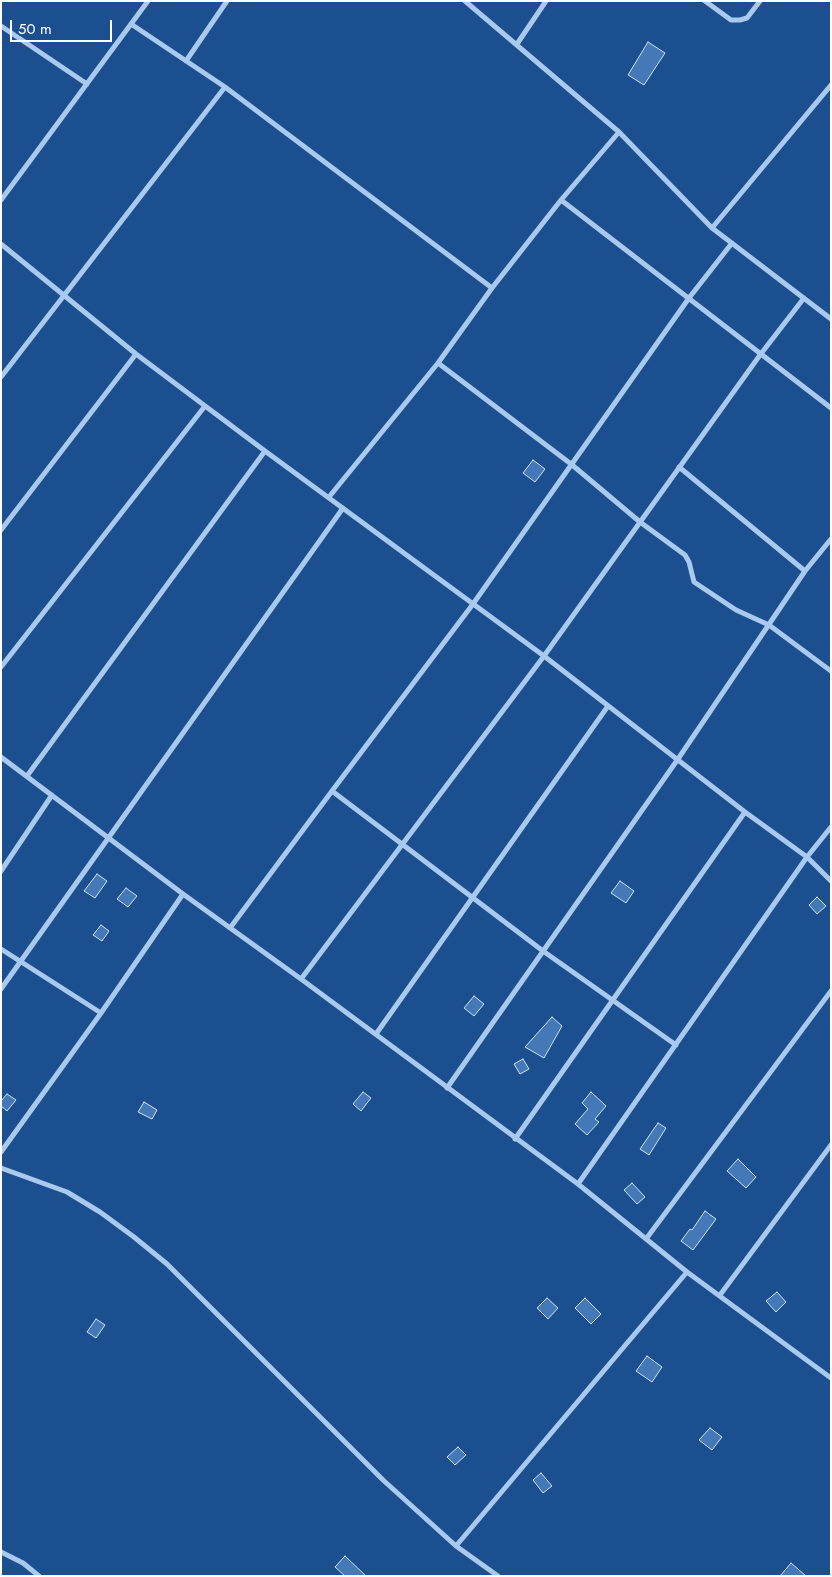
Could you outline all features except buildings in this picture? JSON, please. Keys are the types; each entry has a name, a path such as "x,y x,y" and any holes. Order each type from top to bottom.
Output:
{"street":[{"path":"1,200 148,1"},
{"path":"186,62 227,1"},
{"path":"465,1 619,132 712,228 831,319"},
{"path":"517,44 546,1"},
{"path":"705,1 731,20 740,20 747,18 760,1"},
{"path":"131,24 225,87 492,288"},
{"path":"1,26 87,84"},
{"path":"712,228 831,85"},
{"path":"1,377 225,87"},
{"path":"329,497 438,362 492,288 619,132"},
{"path":"562,200 760,355 831,408"},
{"path":"230,928 473,604 689,298 732,242"},
{"path":"1,244 136,354 544,656 745,812 807,857 831,881"},
{"path":"301,979 544,656 760,355 804,298"},
{"path":"1,530 136,354"},
{"path":"438,362 572,464 640,522 685,555 689,562 694,582 736,610 769,625 831,671"},
{"path":"1,667 205,406"},
{"path":"27,776 265,451"},
{"path":"679,467 805,571"},
{"path":"1,989 343,508"},
{"path":"447,1088 678,759 805,571 831,539"},
{"path":"376,1034 608,706"},
{"path":"1,757 183,894 578,1184 687,1272 831,1378"},
{"path":"332,791 543,951 676,1045"},
{"path":"1,871 52,794"},
{"path":"516,1139 745,812"},
{"path":"578,1184 807,857 831,827"},
{"path":"1,1152 101,1013 183,894"},
{"path":"1,949 101,1013"},
{"path":"646,1239 831,991"},
{"path":"720,1295 831,1145"},
{"path":"1,1168 67,1192 100,1212 167,1264 383,1480 456,1546 498,1576"},
{"path":"456,1546 687,1272"},
{"path":"1,1552 23,1563 39,1576"}]}
